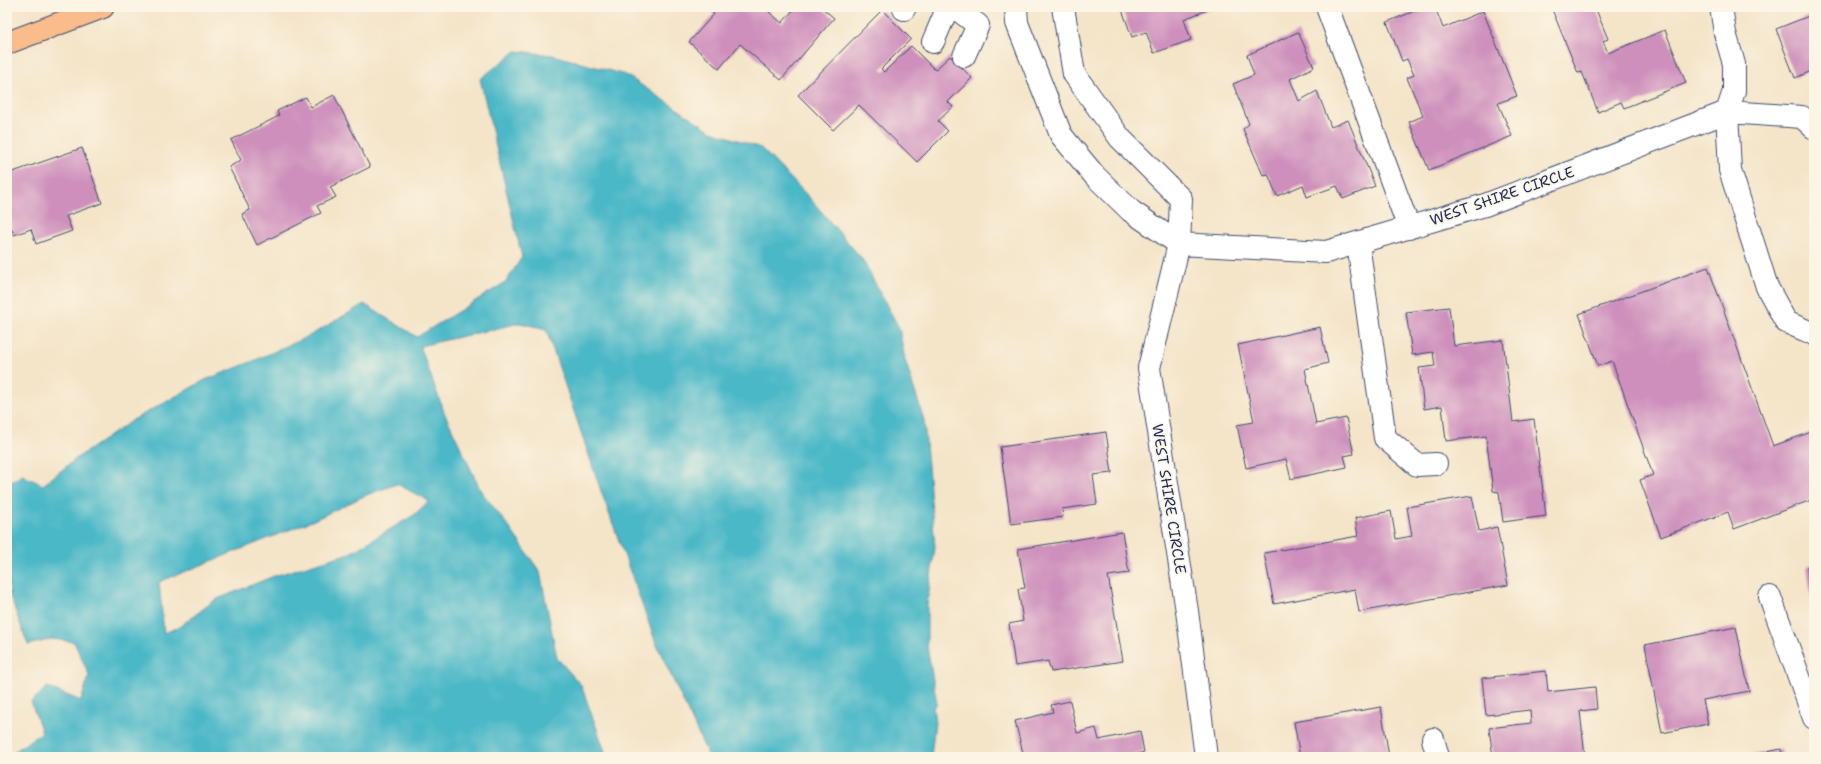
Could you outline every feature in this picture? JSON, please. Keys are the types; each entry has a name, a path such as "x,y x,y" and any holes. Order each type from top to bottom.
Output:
{"main road":[{"path":"7,43 103,7"}],"street":[{"path":"933,42 948,7"},
{"path":"954,7 978,25 964,56"},
{"path":"1016,7 1016,23 1061,135 1094,176 1131,211 1179,244"},
{"name":"WEST SHIRE CIRCLE","path":"1063,7 1074,74 1120,138 1181,199 1179,244 1149,368 1187,611 1206,757"},
{"path":"1327,7 1409,228"},
{"path":"1721,7 1725,34 1734,64 1734,91 1727,112 1730,170 1767,287 1786,322 1814,334"},
{"name":"WEST SHIRE CIRCLE","path":"1179,244 1326,252 1485,205 1727,112 1802,117 1814,128"},
{"path":"1358,243 1385,438 1417,466 1436,464"},
{"path":"1770,597 1814,718"}],"water":[{"path":"516,51 552,55 626,75 711,131 761,148 807,195 862,259 899,328 905,360 924,420 935,547 927,605 927,646 937,703 933,708 935,722 931,757 709,757 656,643 601,491 546,329 520,323 420,346 444,412 481,491 509,527 540,572 557,658 581,685 607,757 7,757 42,732 31,702 47,687 81,701 89,675 74,642 52,639 28,645 10,596 7,560 7,485 22,475 43,485 77,458 133,420 205,380 251,362 311,335 364,304 417,337 506,282 522,257 480,79","holes":["397,484 429,501 414,515 350,553 274,576 215,600 179,627 164,633 159,582 314,520 364,496"]}],"building":[{"path":"706,7 773,7 769,12 782,23 796,7 821,7 834,18 781,80 740,44 719,69 689,42 714,14"},
{"path":"1121,7 1215,7 1184,19 1191,40 1154,53 1146,32 1132,37"},
{"path":"1425,7 1435,7 1443,28 1483,11 1517,96 1498,103 1512,136 1429,170 1409,122 1423,116 1407,78 1414,75 1407,59 1402,61 1387,22"},
{"path":"1551,7 1595,7 1608,39 1603,41 1608,53 1665,30 1686,83 1624,108 1621,102 1598,112 1582,72 1578,73"},
{"path":"882,10 911,39 881,69 884,72 911,46 935,70 950,56 972,78 948,102 953,107 938,121 948,131 917,162 859,105 833,130 798,95"},
{"path":"1814,14 1814,70 1795,78 1776,29"},
{"path":"1298,32 1314,67 1290,79 1299,101 1317,91 1331,127 1348,120 1375,186 1343,199 1337,186 1307,197 1303,185 1277,196 1268,174 1263,175 1243,129 1249,124 1233,84 1254,75 1247,55"},
{"path":"334,95 370,167 330,187 336,197 317,206 321,213 257,245 242,214 250,210 229,167 241,160 231,140 279,116 277,111 306,97 311,107"},
{"path":"82,148 102,203 66,216 72,231 36,244 31,229 14,235 9,221 7,222 7,174"},
{"path":"1708,267 1773,446 1814,431 1814,499 1734,529 1728,512 1661,537 1640,480 1653,475 1612,361 1598,366 1579,314"},
{"path":"1449,307 1454,346 1503,340 1513,422 1534,419 1546,516 1503,522 1499,492 1493,491 1486,436 1446,441 1442,406 1424,409 1419,368 1435,366 1433,352 1412,355 1406,312"},
{"path":"1320,327 1328,363 1305,369 1316,424 1346,418 1354,454 1344,456 1347,467 1291,479 1286,459 1246,468 1237,425 1254,422 1238,345"},
{"path":"1106,432 1112,473 1093,475 1097,504 1062,509 1063,517 1011,524 1000,447"},
{"path":"1472,496 1479,531 1497,527 1508,585 1359,612 1355,589 1274,604 1264,553 1358,536 1355,518 1391,511 1396,539 1412,536 1407,507"},
{"path":"1122,532 1129,573 1108,576 1123,661 1051,672 1048,661 1015,666 1009,624 1023,621 1018,589 1025,588 1018,549"},
{"path":"1814,565 1814,610 1813,611 1807,566"},
{"path":"1736,627 1749,691 1703,700 1708,724 1662,733 1645,645"},
{"path":"1546,671 1548,692 1595,687 1597,709 1580,711 1585,757 1493,757 1489,728 1531,723 1530,710 1486,715 1482,678"},
{"path":"1070,701 1077,733 1096,728 1099,740 1140,731 1144,752 1133,755 1134,757 1024,757 1015,721 1053,712 1051,705"},
{"path":"1381,707 1389,757 1300,757 1294,722"},
{"path":"1781,749 1783,757 1747,757 1747,756"}]}
